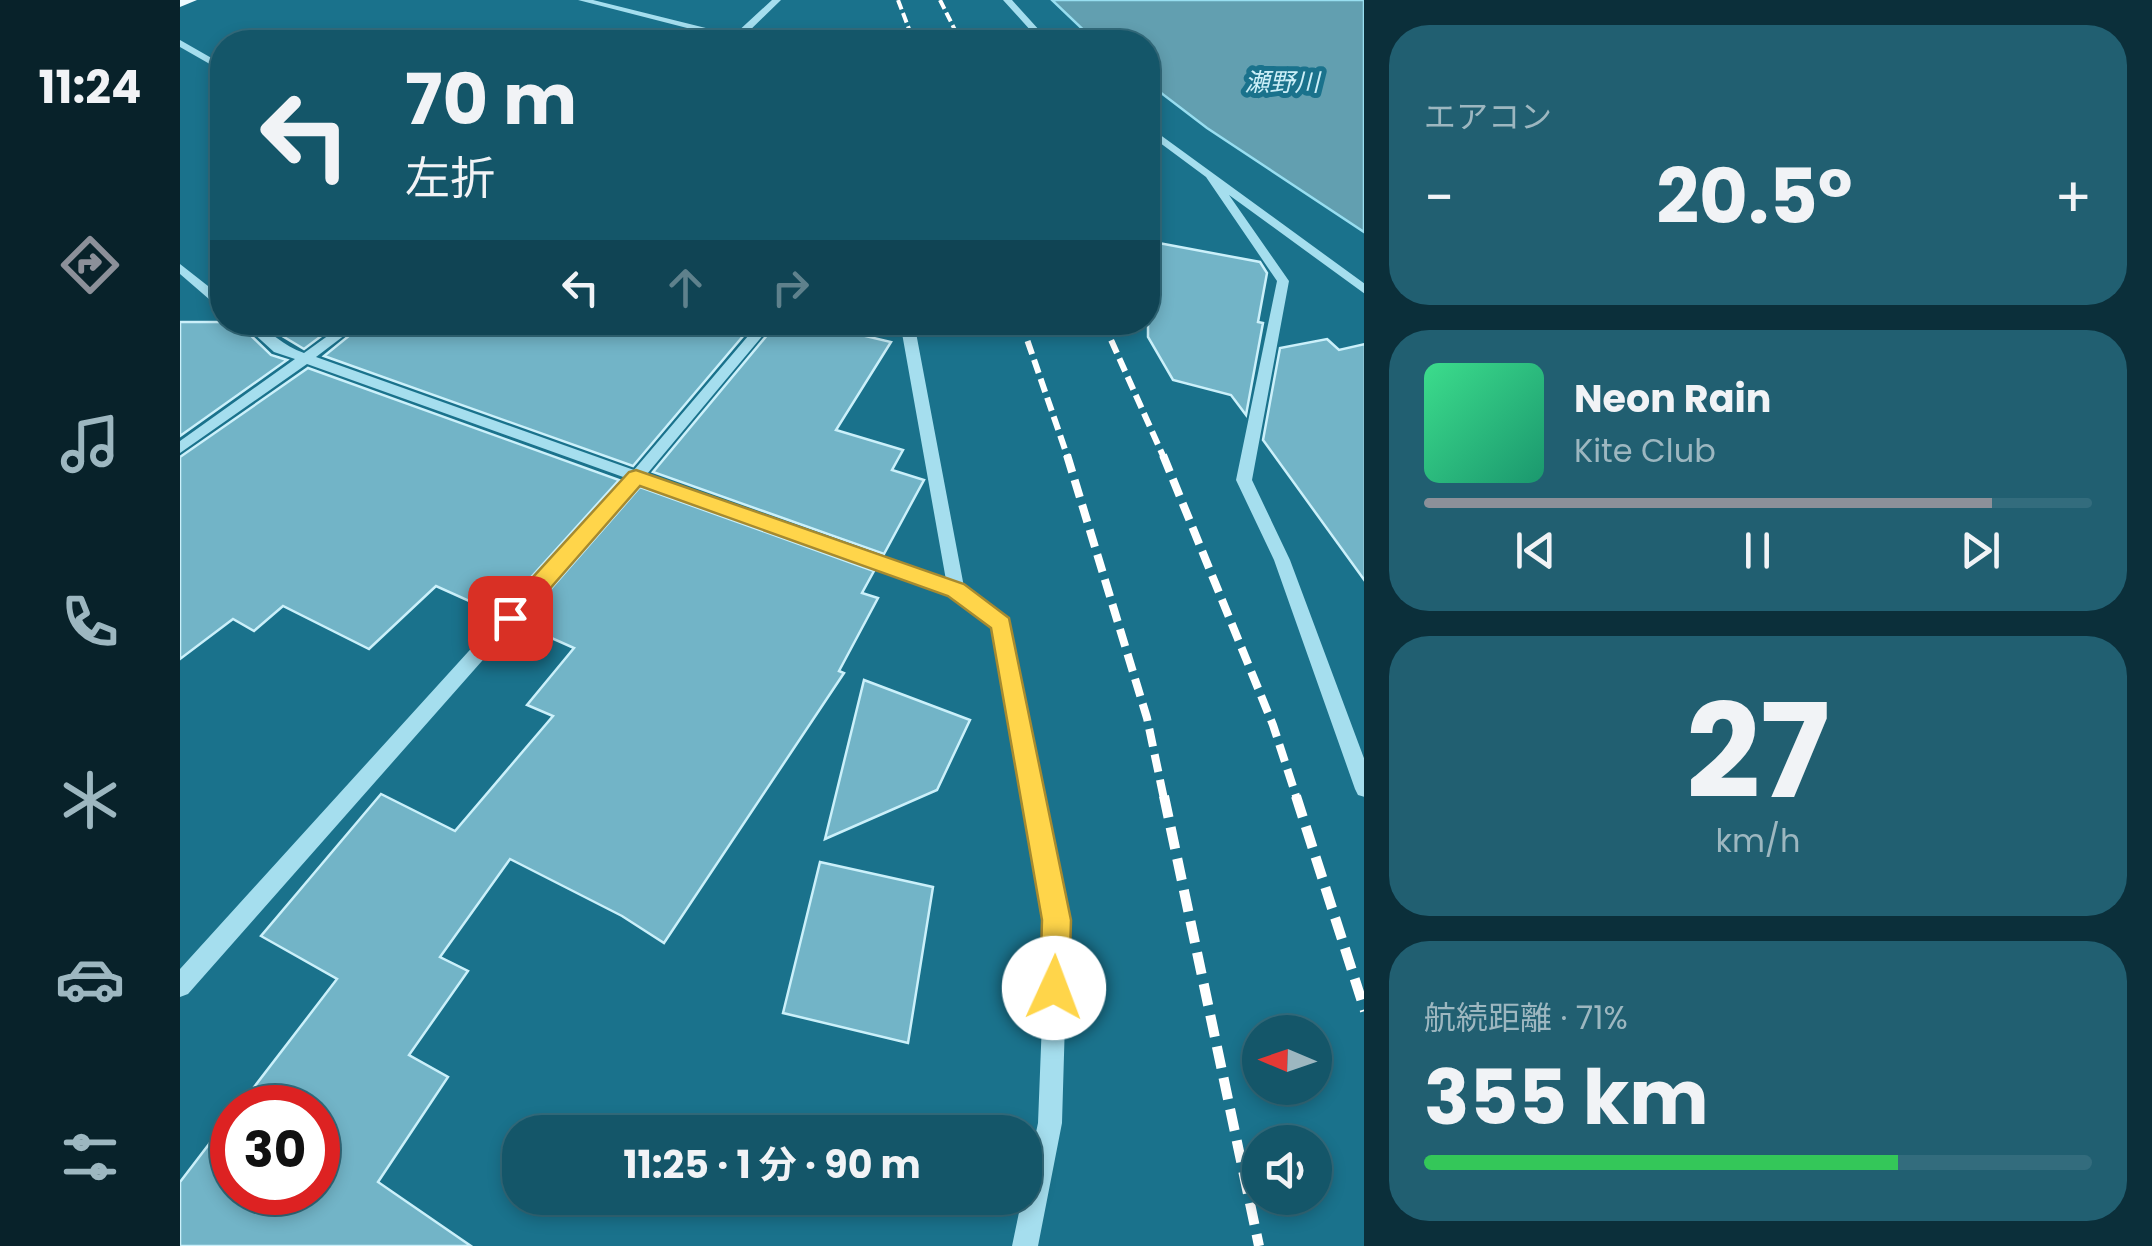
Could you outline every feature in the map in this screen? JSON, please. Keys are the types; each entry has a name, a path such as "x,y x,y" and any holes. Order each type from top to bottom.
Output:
{"main road":[{"path":"180,4 191,0"}],"street":[{"path":"582,0 696,30"},
{"path":"745,30 777,0"},
{"path":"1007,0 1035,30"},
{"path":"180,43 210,61"},
{"path":"1160,138 1364,290"},
{"path":"1210,175 1283,281 1244,480 1282,560 1364,789"},
{"path":"180,268 210,292"},
{"path":"263,335 279,348 956,590 1001,624 1056,920 1050,1122 1025,1246"},
{"path":"180,448 338,335"},
{"path":"180,986 636,477 757,335"},
{"path":"909,335 956,590"}],"water":[{"name":"瀬野川","path":"1052,0 1364,0 1364,232 1160,92 1160,30 1083,30"}],"building":[{"path":"1160,243 1260,262 1267,273 1258,322 1263,323 1246,415 1231,395 1173,380 1148,337 1160,335"},
{"path":"180,322 210,322 210,335 250,335 271,355 287,360 180,436"},
{"path":"281,335 323,335 304,349"},
{"path":"350,335 744,335 633,466 324,356"},
{"path":"767,335 861,335 891,342 836,430 903,450 892,470 924,480 884,554 653,472"},
{"path":"1327,339 1339,350 1364,344 1364,580 1263,440 1280,348"},
{"path":"308,368 619,480 498,614 436,586 369,649 283,606 254,631 233,619 180,659 180,457"},
{"path":"640,487 874,571 862,593 878,598 839,671 844,673 664,943 622,916 510,859 440,957 468,971 409,1055 448,1077 378,1182 471,1246 180,1246 180,1182 210,1143 210,1215 340,1215 340,1085 256,1085 337,979 261,936 381,794 455,831 553,716 527,705 574,648 520,624"},
{"path":"864,680 970,720 937,790 825,839"},
{"path":"820,862 933,887 908,1043 783,1013"}],"railway":[{"path":"898,0 909,30"},
{"path":"940,0 955,30"},
{"path":"1025,335 1067,456"},
{"path":"1109,335 1164,458"},
{"path":"1163,455 1273,725 1297,799"},
{"path":"1067,456 1147,718 1164,799"},
{"path":"1164,796 1259,1246"},
{"path":"1296,796 1364,1008"}],"route":[{"path":"510,618 636,477 956,590 1001,624 1056,920 1054,988"}]}
